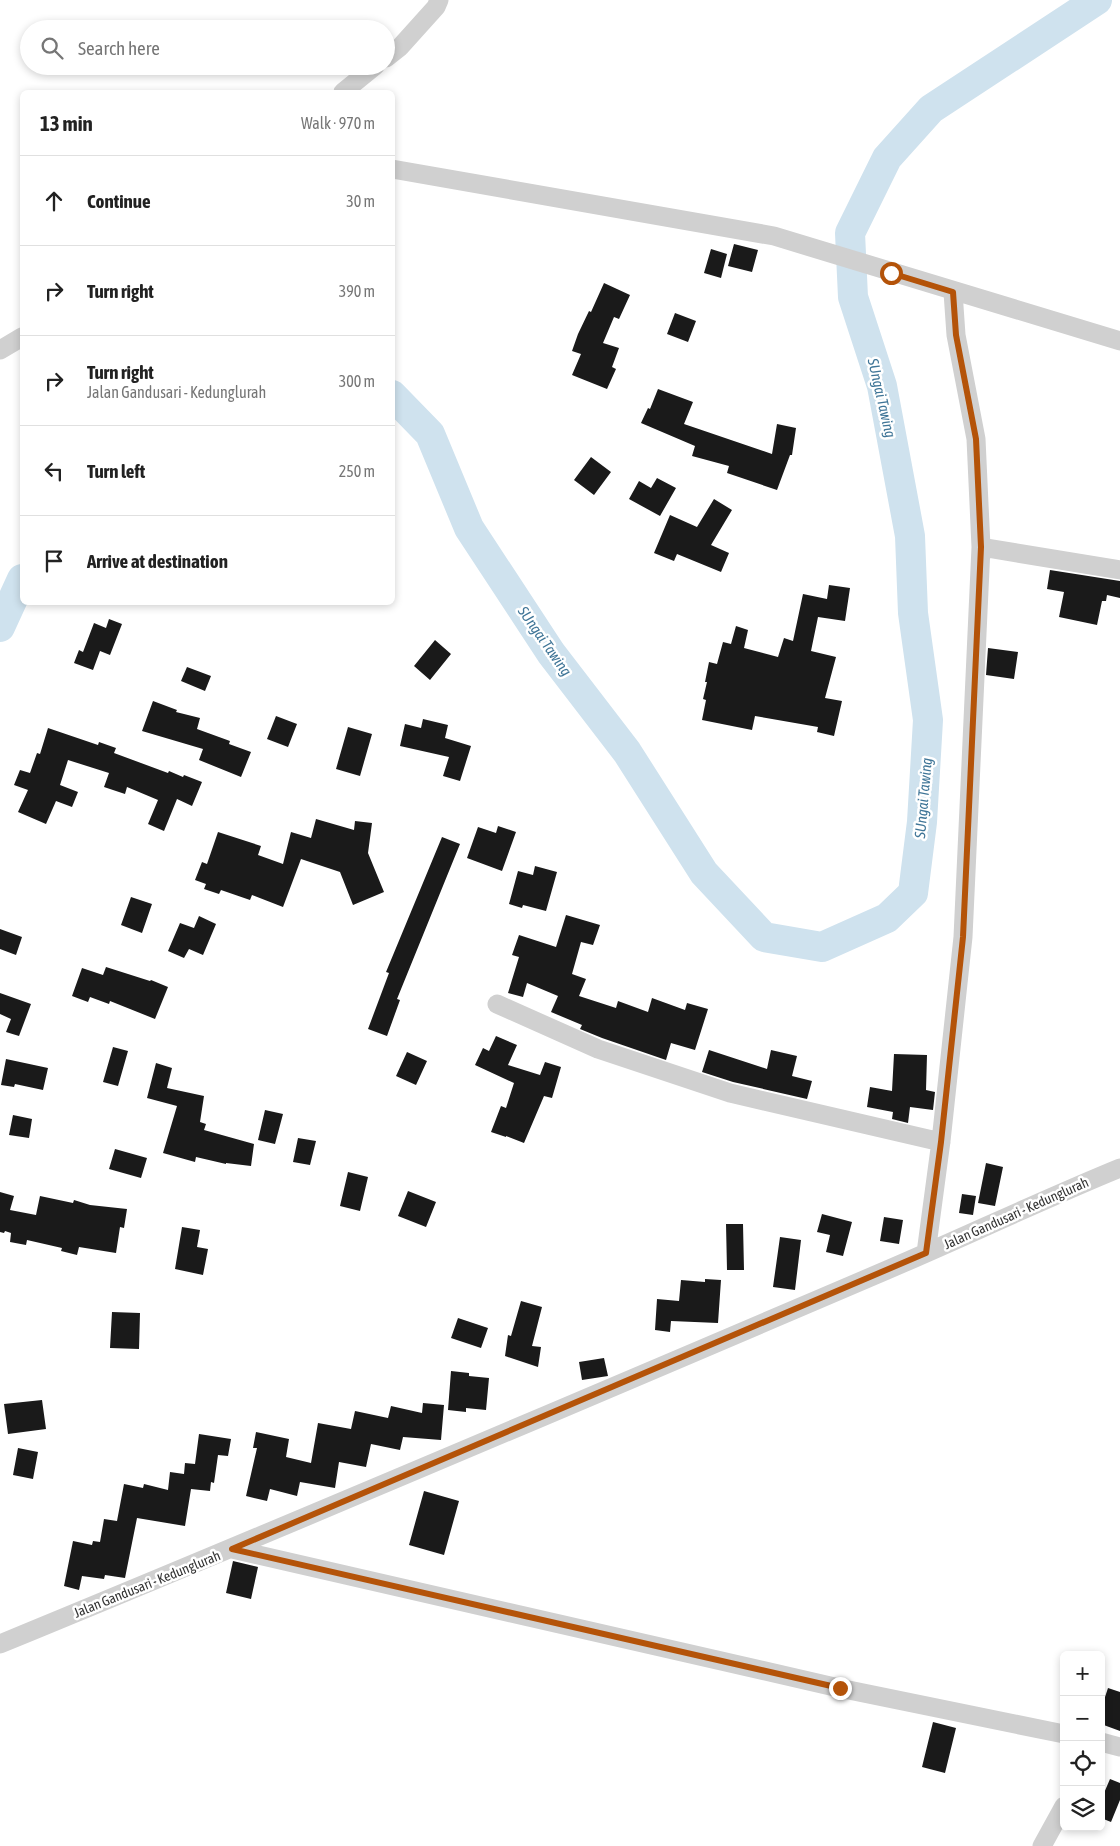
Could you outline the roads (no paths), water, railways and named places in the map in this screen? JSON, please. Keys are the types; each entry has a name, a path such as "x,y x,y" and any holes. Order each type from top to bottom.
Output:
{"street":[{"path":"395,51 436,7 439,0"},
{"path":"345,90 364,75"},
{"path":"395,170 774,236 1120,342"},
{"path":"926,1253 941,1142 963,937 981,547 976,439 956,335 953,292"},
{"path":"0,350 20,338"},
{"path":"981,547 1120,570"},
{"path":"497,1004 598,1049 730,1093 941,1142"},
{"name":"Jalan Gandusari - Kedunglurah","path":"0,1644 232,1549 926,1253 1070,1188 1120,1168"},
{"path":"232,1549 830,1685 1060,1733"},
{"path":"1105,1743 1120,1747"},
{"path":"1042,1846 1060,1813"}],"waterway":[{"name":"SUngai Tawing","path":"395,398 430,434 469,528 551,653 627,752 704,873 764,937 822,947 887,918 913,893 922,822 928,720 913,613 910,536 882,386 853,297 850,233 887,158 931,109 1097,0"},
{"name":"SUngai Tawing","path":"0,627 20,583"}]}
